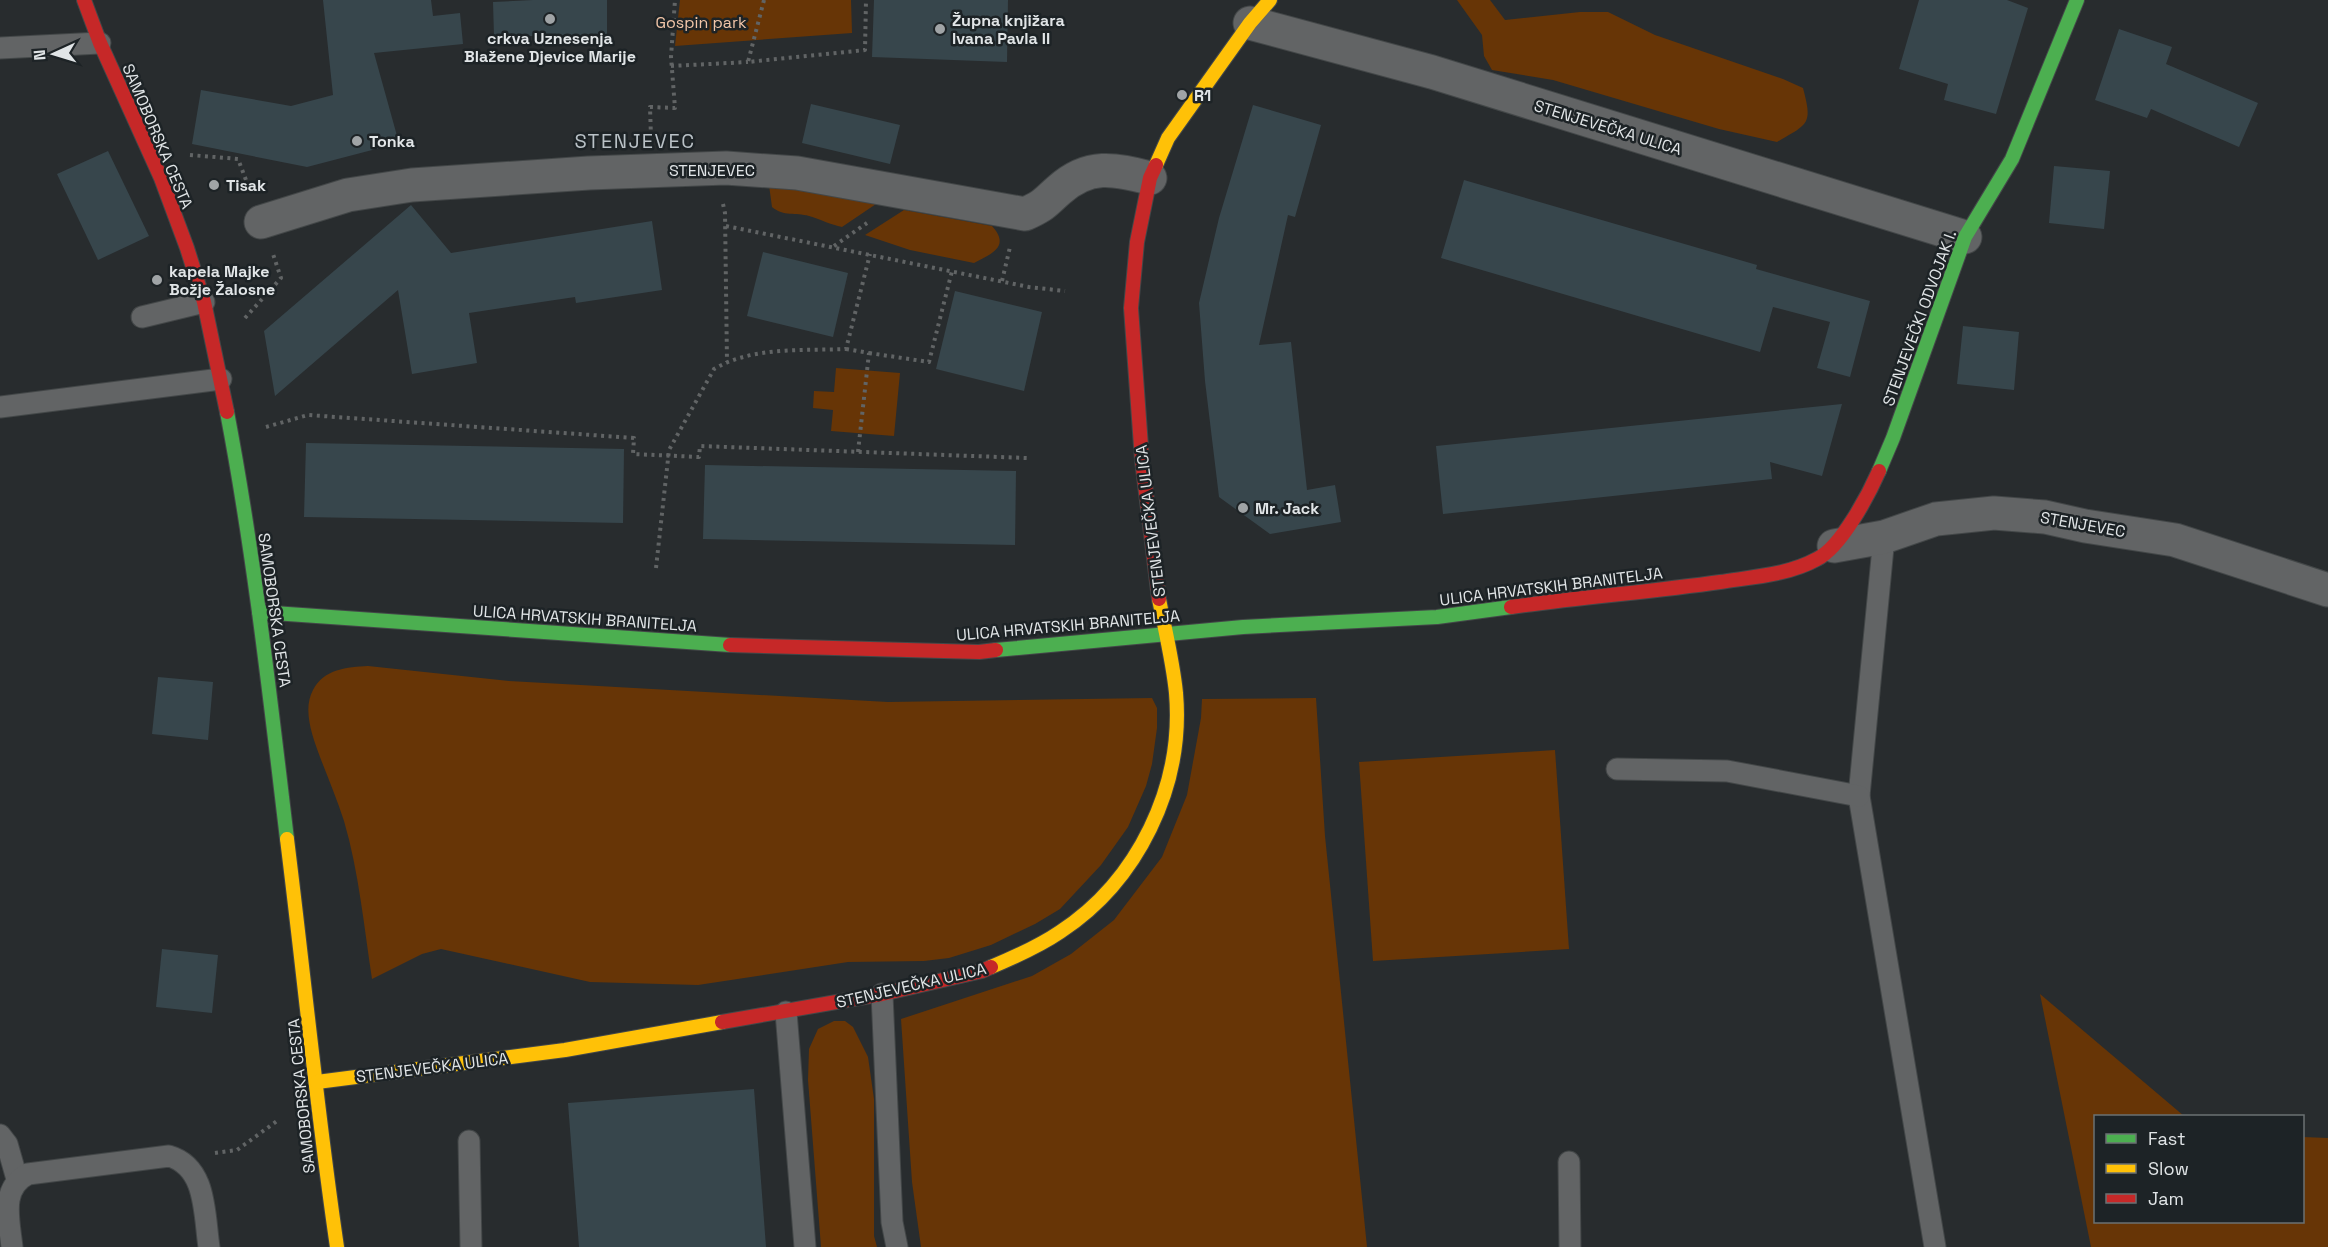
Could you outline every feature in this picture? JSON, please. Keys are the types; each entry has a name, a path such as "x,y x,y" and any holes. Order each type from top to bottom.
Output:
{"street":[{"name":"SAMOBORSKA CESTA","path":"84,0 100,43 161,178 204,302 221,380 238,468 259,612 317,1082 322,1144 337,1247"},
{"name":"STENJEVEČKI ODVOJAK I.","path":"1834,546 1869,494 1893,438 1965,237 2012,159 2077,0"},
{"name":"STENJEVEČKA ULICA","path":"317,1082 565,1050 882,994 982,971 1031,950 1062,931 1092,907 1132,861 1155,821 1172,766 1176,723 1176,693 1156,579 1142,460 1131,308 1137,242 1150,178 1168,138 1260,12 1431,72 1965,237"},
{"name":"STENJEVEC","path":"261,222 348,195 412,184 652,170 726,168 797,173 1025,214 1044,206 1059,189 1088,172 1114,169 1150,178"},
{"name":"STENJEVEC","path":"1834,546 1884,537 1936,519 1994,513 2044,517 2175,540 2328,590"},
{"name":"ULICA HRVATSKIH BRANITELJA","path":"259,612 736,645 979,652 1243,627 1339,624 1437,617 1560,600 1691,586 1768,575 1798,567 1818,559 1834,546"}],"lane":[{"path":"0,48 100,43"},
{"path":"142,317 204,302"},
{"path":"0,407 221,380"},
{"path":"1884,537 1859,796 1935,1247"},
{"path":"1617,769 1727,771 1859,796"},
{"path":"882,994 892,1222 897,1247"},
{"path":"786,1012 805,1247"},
{"path":"0,1135 7,1144 17,1179"},
{"path":"469,1141 471,1247"},
{"path":"12,1247 7,1197 17,1179 28,1174 169,1156 181,1159 199,1183 209,1247"},
{"path":"1569,1162 1569,1247"}],"path":[{"path":"652,170 650,107 675,108 671,66 675,0"},
{"path":"748,62 764,0"},
{"path":"671,66 748,62 865,50 866,0"},
{"path":"725,213 727,362"},
{"path":"726,225 1029,287 1065,291"},
{"path":"846,349 870,254"},
{"path":"656,568 669,450 714,369 727,362 763,353 846,349 929,362 952,271"},
{"path":"858,452 869,353"},
{"path":"275,425 308,415 634,438 633,454 668,456 699,457 700,446 1027,458"},
{"path":"188,1166 213,1153 237,1150 277,1121"}],"green space":[{"name":"Gospin park","path":"680,0 851,0 852,33 675,46"},
{"path":"1457,0 1490,0 1505,20 1580,12 1608,12 1655,35 1803,88 1808,110 1807,117 1801,127 1777,142 1719,129 1553,80 1492,70 1484,56 1482,35"},
{"path":"769,185 876,204 842,227 809,216 776,210 772,207"},
{"path":"904,210 992,226 1000,239 999,245 992,253 974,263 910,250 865,235"},
{"path":"836,368 900,373 894,436 831,431 833,410 813,408 814,391 834,392"},
{"path":"368,666 509,681 888,702 1152,698 1157,708 1157,728 1146,786 1128,827 1101,865 1060,909 991,945 949,958 924,961 848,962 698,985 590,982 441,949 422,954 372,979 354,860 341,813 314,741 308,706 313,690 330,673 344,668"},
{"path":"1316,698 1325,836 1367,1247 921,1247 912,1182 901,1019 1032,976 1071,954 1114,920 1162,857 1187,795 1201,718 1202,699"},
{"path":"1555,750 1569,949 1373,961 1359,762"},
{"path":"2040,994 2183,1115 2094,1115 2094,1223 2304,1223 2304,1137 2328,1138 2328,1247 2091,1247"},
{"path":"834,1021 845,1021 853,1027 868,1057 874,1099 874,1236 877,1247 821,1247 808,1080 809,1049 818,1029"}],"building":[{"path":"323,0 431,0 433,16 460,13 463,44 374,53 399,143 307,167 192,144 201,90 291,106 333,95"},
{"name":"crkva Uznesenja Blažene Djevice Marije","path":"607,0 607,44 536,46 536,36 494,36 493,2"},
{"name":"Župna knjižara Ivana Pavla II","path":"874,0 1008,0 1007,62 872,57"},
{"path":"1919,0 2007,0 2028,8 1996,114 1944,100 1948,84 1899,69"},
{"path":"2119,29 2172,47 2166,64 2258,103 2239,147 2151,109 2147,118 2095,100"},
{"path":"811,104 900,125 890,164 802,143"},
{"path":"1253,105 1321,125 1295,217 1288,215 1259,345 1291,342 1307,490 1335,485 1341,522 1270,534 1219,497 1205,381 1199,303 1219,218"},
{"path":"108,151 149,236 98,260 57,174"},
{"path":"2054,166 2110,171 2104,229 2049,223"},
{"path":"1464,180 1757,265 1756,269 1870,301 1850,377 1817,368 1830,322 1773,307 1760,352 1441,258"},
{"path":"411,205 451,253 652,221 662,290 576,303 575,297 469,313 477,363 412,374 398,290 275,396 264,331"},
{"path":"763,252 848,273 833,337 747,316"},
{"path":"955,291 1042,312 1024,391 936,369"},
{"path":"1963,326 2019,332 2014,390 1957,384"},
{"path":"1842,404 1822,476 1770,462 1772,479 1443,514 1436,446"},
{"path":"306,443 624,449 623,523 304,517"},
{"path":"705,465 1016,471 1015,545 703,539"},
{"path":"158,677 213,682 208,740 152,734"},
{"path":"162,949 218,955 212,1013 156,1007"},
{"path":"754,1089 766,1247 579,1247 568,1103"}],"traffic: fast":[{"path":"1879,471 1965,237 2012,159 2077,0"},
{"path":"227,412 253,572 287,839"},
{"path":"996,650 1243,627 1437,617 1511,607"},
{"path":"259,612 730,645"}],"traffic: slow":[{"path":"1156,165 1168,138 1250,23 1270,0"},
{"path":"991,967 1043,942 1088,911 1112,886 1133,858 1150,828 1163,796 1172,762 1177,728 1175,681 1159,599"},
{"path":"287,839 337,1247"},
{"path":"317,1082 565,1050 722,1022"}],"traffic: jam":[{"path":"84,0 100,43 161,178 187,248 204,302 227,412"},
{"path":"1156,165 1150,178 1137,242 1131,308 1142,460 1159,599"},
{"path":"1511,607 1694,586 1794,569 1817,559 1835,544 1861,507 1879,471"},
{"path":"730,645 979,652 996,650"},
{"path":"722,1022 882,994 991,967"}],"place":[{"name":"crkva Uznesenja Blažene Djevice Marije","path":"550,19"},
{"name":"Župna knjižara Ivana Pavla II","path":"940,29"},
{"name":"R1","path":"1182,95"},
{"name":"Tonka","path":"357,141"},
{"name":"Tisak","path":"214,185"},
{"name":"kapela Majke Božje Žalosne","path":"157,280"},
{"name":"Mr. Jack","path":"1243,508"}],"district":[{"name":"STENJEVEC","path":"635,141"}]}
